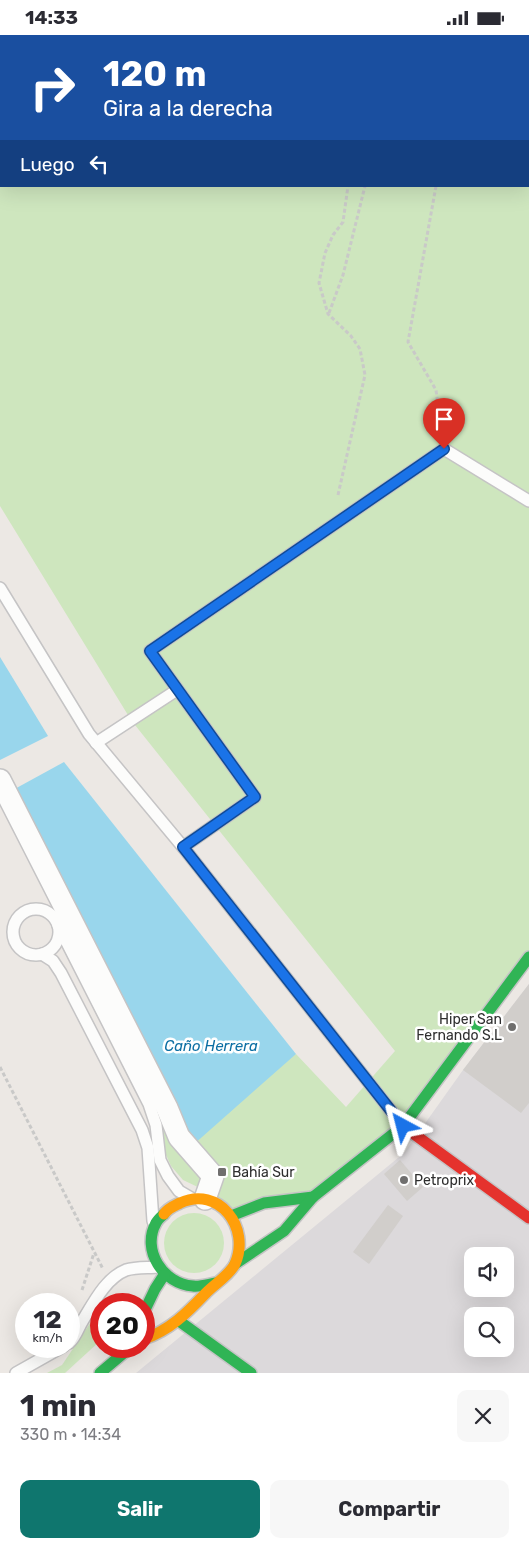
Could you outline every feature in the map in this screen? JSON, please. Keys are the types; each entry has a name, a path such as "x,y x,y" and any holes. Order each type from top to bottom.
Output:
{"street":[{"path":"0,780 167,1108 179,1137 213,1176 199,1199"},
{"path":"235,1264 284,1231 313,1197 403,1126 529,957"},
{"path":"403,1126 529,1218"},
{"path":"231,1216 264,1203 313,1197"},
{"path":"155,1335 179,1321 216,1283 227,1275 235,1264 240,1248 239,1231 231,1216 220,1205 199,1199 175,1203 162,1213 154,1228 151,1242 153,1256 161,1271 176,1283 188,1287 202,1287 216,1283"},
{"path":"153,1293 161,1271"},
{"path":"179,1321 250,1373"},
{"path":"100,1373 118,1358"}],"lane":[{"path":"183,847 255,797 150,651 444,449 529,501"},
{"path":"0,588 96,743 183,847 403,1126"},
{"path":"96,743 177,690"},
{"path":"58,925 58,940 54,946 42,954 29,955 13,939 12,931 17,919 21,914 30,909 43,910 55,919 149,1104 156,1125 160,1160 168,1176 179,1191 199,1199"},
{"path":"42,954 53,961 61,973 142,1130 148,1148 154,1228"},
{"path":"80,1326 99,1294 114,1278 127,1270 161,1271"},
{"path":"16,1373 43,1358"}],"path":[{"path":"338,495 365,375 360,349 351,336 328,313 318,283 325,253 333,235 343,222 348,187"},
{"path":"328,313 346,268 365,187"},
{"path":"436,187 408,342 436,390 444,449"},
{"path":"0,1067 94,1252"}],"shaded area":[{"path":"529,984 529,1373 136,1373 155,1358 404,1153 463,1070"}],"green space":[{"path":"0,187 529,187 529,958 403,1126 313,1197 231,1216 202,1189 183,1180 171,1166 163,1148 163,1130 173,1144 179,1137 296,1054 346,1107 395,1051 131,720 0,506"},
{"path":"194,1213 210,1218 215,1222 219,1227 224,1243 219,1259 215,1264 210,1268 194,1273 178,1268 173,1264 169,1259 164,1243 169,1227 173,1222 178,1218"},
{"path":"90,1323 90,1350 65,1373 47,1373 62,1365 67,1358 80,1358 80,1338"}],"water":[{"path":"0,657 48,736 0,760"},
{"name":"Caño Herrera","path":"64,762 296,1054 193,1145 11,791"}],"building":[{"name":"Hiper San Fernando S.L","path":"529,984 529,1103 521,1113 463,1070"},
{"name":"Petroprix","path":"400,1160 423,1187 407,1201 384,1174"},
{"path":"388,1205 403,1216 369,1264 353,1252"}],"traffic: fast":[{"path":"235,1264 284,1231 313,1197 403,1126 529,957"},
{"path":"231,1216 264,1203 313,1197"},
{"path":"164,1214 157,1222 152,1233 151,1244 153,1254 164,1272 182,1284 202,1286 216,1283"},
{"path":"153,1293 164,1275"},
{"path":"179,1321 251,1373"},
{"path":"100,1373 118,1358"}],"traffic: slow":[{"path":"155,1334 178,1320 225,1276 235,1264 239,1250 239,1237 235,1224 228,1213 219,1205 207,1200 194,1199 173,1206 164,1214"}],"traffic: jam":[{"path":"403,1126 529,1218"}],"place":[{"name":"Hiper San Fernando S.L","path":"512,1027"},
{"name":"Bahía Sur","path":"222,1172"},
{"name":"Petroprix","path":"404,1180"}],"route":[{"path":"403,1126 183,847 255,797 150,651 386,487 444,449"}]}
